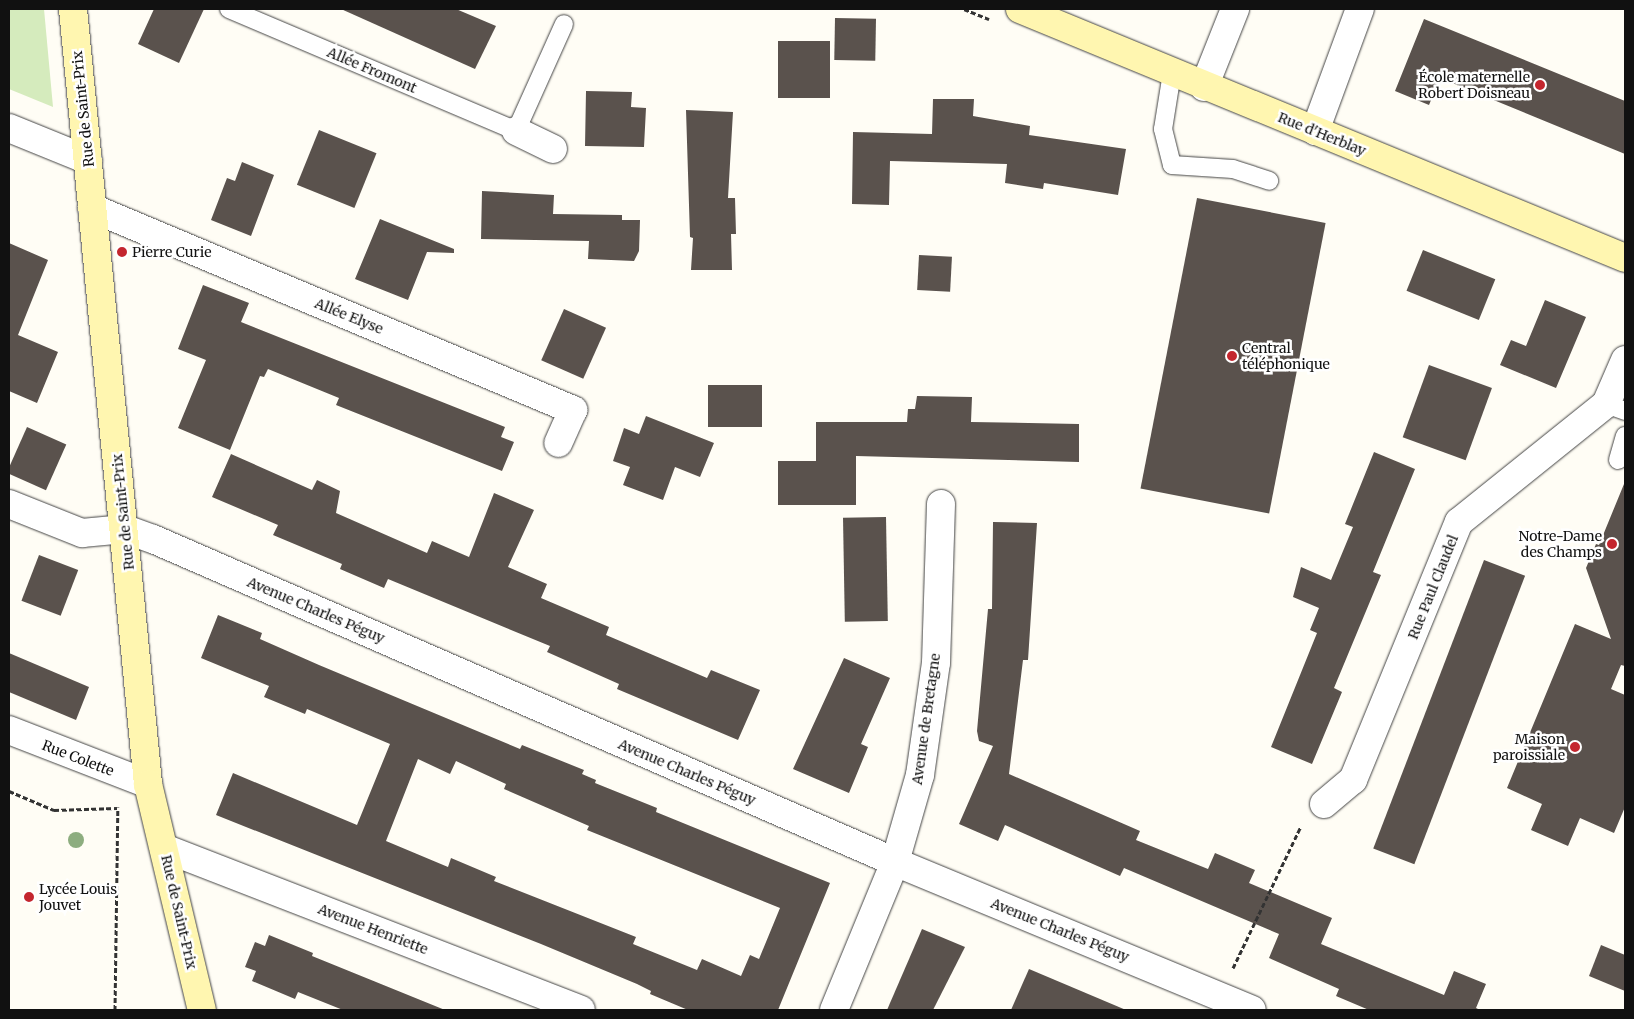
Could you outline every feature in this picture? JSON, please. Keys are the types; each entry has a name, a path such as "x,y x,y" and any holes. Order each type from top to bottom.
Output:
{"street":[{"name":"Rue de Saint-Prix","path":"73,9 125,529 148,784 202,1010"},
{"name":"Rue d'Herblay","path":"1020,9 1204,87 1625,258"},
{"path":"1204,87 1235,9"},
{"path":"1315,131 1360,9"},
{"path":"9,128 88,160"},
{"name":"Allée Fromont","path":"516,131 553,148"},
{"name":"Allée Elyse","path":"92,208 573,410 558,443"},
{"name":"Rue Paul Claudel","path":"1324,804 1353,780 1459,522 1616,408 1625,360"},
{"path":"9,504 82,533 125,529"},
{"name":"Avenue de Bretagne","path":"834,1010 895,862 920,775 936,663 941,504"},
{"name":"Avenue Charles Péguy","path":"125,529 895,862 1252,1010"},
{"name":"Rue Colette","path":"9,730 148,784"},
{"name":"Avenue Henriette","path":"164,848 581,1010"}],"lane":[{"name":"Allée Fromont","path":"229,9 516,131"},
{"path":"516,131 564,24"},
{"path":"1172,73 1163,129 1172,165 1233,169 1269,181"},
{"path":"1618,460 1625,436"}],"path":[{"path":"9,791 54,810 118,808 115,1010"},
{"path":"1220,996 1304,818 1324,804"}],"green space":[{"path":"9,9 44,9 53,107 9,89"}],"building":[{"path":"154,9 204,9 179,63 138,44"},
{"path":"341,9 456,9 496,26 475,69"},
{"path":"835,18 876,19 875,61 834,60"},
{"path":"1424,19 1625,101 1625,154 1440,78 1429,105 1395,91"},
{"path":"778,41 830,41 830,98 778,98"},
{"path":"586,91 632,92 631,107 646,108 644,147 585,146"},
{"path":"933,99 974,99 973,116 1030,126 1029,135 1126,149 1118,195 1044,183 1043,189 1005,183 1007,164 890,161 889,205 852,204 853,132 932,134"},
{"path":"686,110 733,112 728,198 735,198 736,234 731,234 732,270 691,270 693,238 690,237"},
{"path":"319,130 376,153 354,208 297,185"},
{"path":"242,162 274,175 251,236 211,220 227,178 235,181"},
{"path":"482,191 554,195 553,214 622,215 622,220 640,220 639,251 634,261 588,259 589,241 481,239"},
{"name":"Central téléphonique","path":"1197,198 1326,223 1269,514 1141,489"},
{"path":"380,219 454,249 454,253 427,252 408,300 355,279"},
{"path":"9,243 48,260 18,335 58,352 37,403 9,391"},
{"path":"1423,250 1495,279 1479,320 1407,291"},
{"path":"919,255 952,257 950,292 917,290"},
{"path":"203,285 249,303 241,322 505,427 501,437 514,442 502,471 336,405 339,398 268,369 264,377 260,376 230,450 178,428 206,360 178,349"},
{"path":"1545,300 1586,317 1556,388 1500,365 1511,340 1526,346"},
{"path":"564,309 606,328 583,379 541,360"},
{"path":"1429,365 1492,388 1466,460 1403,437"},
{"path":"708,385 762,385 762,427 708,427"},
{"path":"917,396 972,397 971,422 1079,424 1079,462 856,456 856,505 778,505 778,461 816,461 816,422 907,422 908,409 915,409"},
{"path":"646,416 714,443 700,477 675,467 663,500 623,485 630,467 613,461 624,428 639,434"},
{"path":"27,427 66,444 46,490 9,474 9,467"},
{"path":"1374,452 1415,469 1373,572 1381,575 1334,688 1342,692 1312,764 1271,747 1317,633 1310,630 1319,608 1293,597 1301,567 1331,580 1353,527 1345,524"},
{"path":"231,454 312,490 317,480 340,491 336,513 427,553 432,541 469,557 494,493 534,510 508,567 547,584 541,598 609,627 606,635 707,678 711,670 760,690 738,740 617,689 619,684 547,652 550,646 388,579 384,588 340,569 342,564 273,535 278,525 212,497"},
{"name":"Maison paroissiale","path":"1624,484 1625,666 1621,665 1611,689 1625,695 1625,807 1614,833 1580,818 1568,846 1531,830 1542,804 1507,788 1575,624 1611,639 1586,568 1596,544 1599,545"},
{"path":"886,517 888,621 845,622 843,518"},
{"path":"993,522 1037,523 1028,660 1023,660 1009,774 1140,831 1136,840 1208,869 1215,853 1255,870 1249,883 1332,918 1321,944 1444,995 1454,971 1486,984 1476,1008 1480,1010 1369,1010 1336,996 1339,989 1269,958 1279,934 1124,868 1120,876 1005,825 998,841 959,824 993,746 979,741 977,731 988,609 992,609"},
{"path":"39,555 78,570 61,616 21,601"},
{"path":"1484,560 1525,576 1414,864 1373,848"},
{"path":"218,615 262,633 260,639 319,665 520,749 522,745 584,770 582,774 596,780 595,783 657,808 656,812 830,883 778,1010 688,1010 650,994 651,991 637,984 541,944 216,815 233,773 357,825 390,744 307,709 305,714 264,697 269,686 201,658","holes":["418,759 450,774 456,761 506,784 504,789 589,826 587,830 780,908 759,959 750,955 741,976 702,959 697,970 633,944 636,937 494,881 496,877 451,858 448,867 386,841"]},
{"path":"9,653 89,687 76,720 9,692"},
{"path":"844,658 890,678 861,744 868,747 849,793 793,769"},
{"path":"922,929 965,947 933,1010 887,1010"},
{"path":"269,935 313,953 312,956 445,1010 343,1010 298,992 295,999 252,981 256,971 245,967 255,942 265,946"},
{"path":"1601,945 1625,955 1625,991 1589,976"},
{"path":"1029,969 1126,1010 1011,1010"}],"place":[{"name":"École maternelle Robert Doisneau","path":"1540,85"},
{"name":"Pierre Curie","path":"122,252"},
{"name":"Central téléphonique","path":"1232,356"},
{"name":"Notre-Dame des Champs","path":"1612,544"},
{"name":"Maison paroissiale","path":"1575,747"},
{"name":"Lycée Louis Jouvet","path":"29,897"}]}
